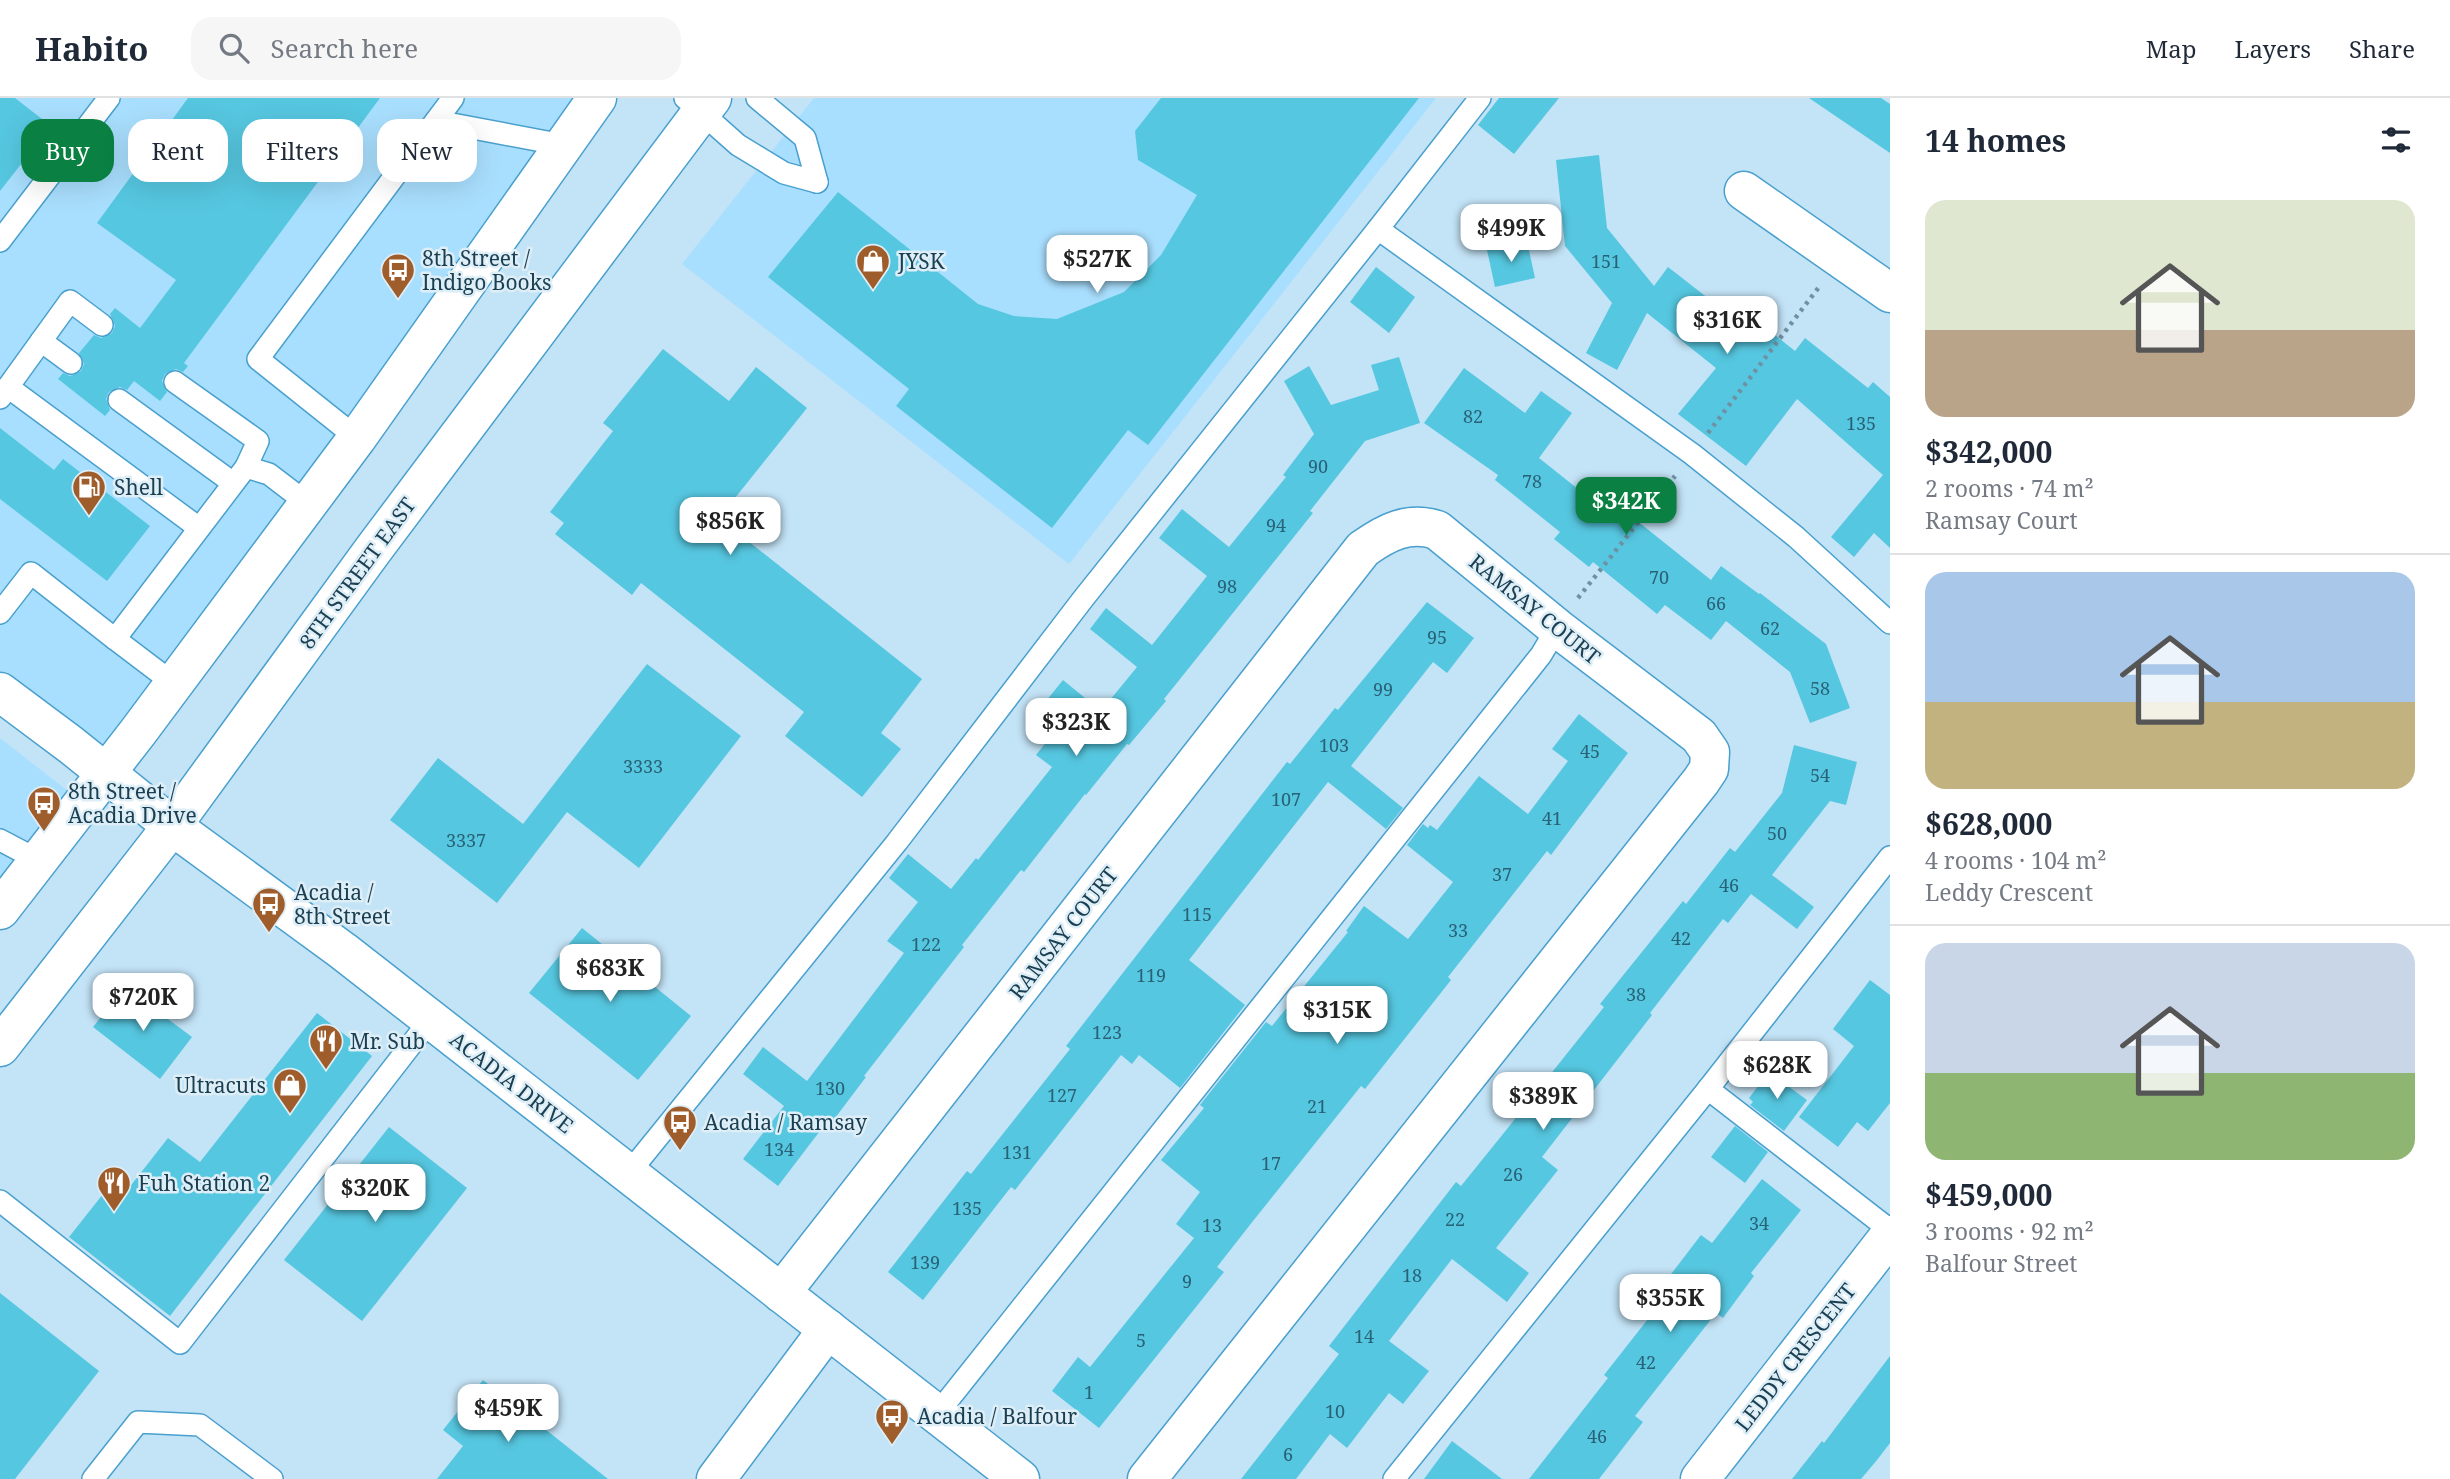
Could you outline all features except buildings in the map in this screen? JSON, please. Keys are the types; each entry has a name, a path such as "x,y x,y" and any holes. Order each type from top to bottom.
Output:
{"street":[{"path":"0,910 138,732 357,438 597,98"},
{"name":"8TH STREET EAST","path":"0,1047 172,826 699,103"},
{"path":"1744,191 1890,293"},
{"name":"RAMSAY COURT","path":"781,1293 1363,549 1383,535 1407,526 1423,526 1437,530 1557,628 1699,736 1710,752 1709,769 1147,1479"},
{"name":"ACADIA DRIVE","path":"0,692 172,826 343,951 1020,1479"},
{"name":"LEDDY CRESCENT","path":"1700,1479 1890,1233"},
{"path":"716,1479 828,1329"}],"lane":[{"path":"437,119 453,98"},
{"path":"699,103 738,145 784,173 817,182 805,138 757,98"},
{"path":"628,1174 897,842 1083,599 1480,98"},
{"path":"0,241 105,100"},
{"path":"477,129 563,145"},
{"path":"357,438 258,359 390,182"},
{"path":"1378,229 1692,454 1796,537 1890,623"},
{"path":"102,325 70,301 4,393 199,528"},
{"path":"41,341 71,363"},
{"path":"115,639 239,475 258,441 175,382"},
{"path":"119,400 239,475 269,474 307,503"},
{"path":"1,611 31,573 173,682"},
{"path":"937,1415 1541,655 1557,628"},
{"path":"0,840 38,860"},
{"path":"1394,1479 1708,1089 1890,857"},
{"path":"0,1201 180,1343 431,1019"},
{"path":"1708,1089 1890,1233"},
{"path":"93,1479 138,1422 200,1424 272,1479"}],"shaded area":[{"path":"0,98 597,98 104,773 0,692"},
{"path":"814,98 1436,98 1069,564 682,264"},
{"path":"0,738 83,803 0,887"}],"place":[{"name":"JYSK","path":"873,291"},
{"name":"8th Street / Indigo Books","path":"398,300"},
{"name":"Shell","path":"89,517"},
{"name":"8th Street / Acadia Drive","path":"44,833"},
{"name":"Acadia / 8th Street","path":"269,934"},
{"name":"Mr. Sub","path":"326,1071"},
{"name":"Ultracuts","path":"290,1115"},
{"name":"Acadia / Ramsay","path":"680,1152"},
{"name":"Fuh Station 2","path":"114,1213"},
{"name":"Acadia / Balfour","path":"892,1446"}]}
